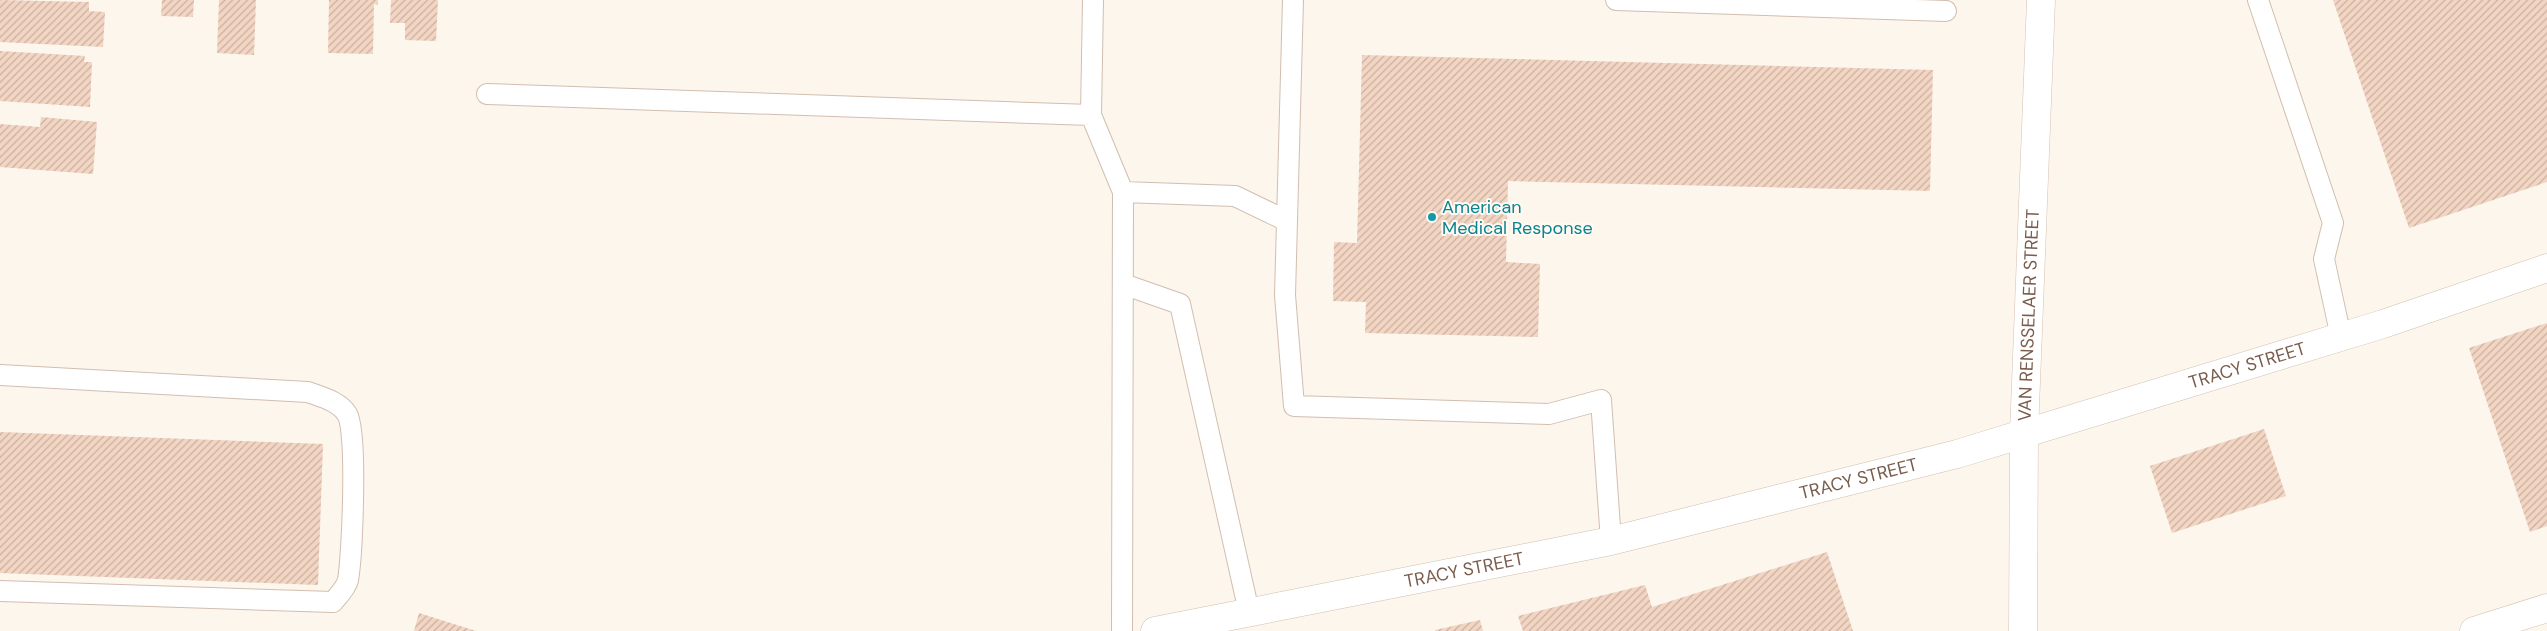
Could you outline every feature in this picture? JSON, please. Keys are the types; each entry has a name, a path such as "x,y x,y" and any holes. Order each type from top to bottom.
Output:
{"street":[{"name":"VAN RENSSELAER STREET","path":"2023,631 2024,433 2041,0"},
{"name":"TRACY STREET","path":"1155,631 1611,540 1957,454 2341,337 2547,268"},
{"path":"2488,629 2547,608"}],"lane":[{"path":"1093,0 1091,114 1123,192 1122,631"},
{"path":"1293,0 1285,295 1294,406 1549,414 1601,400 1611,540"},
{"path":"1616,0 1744,2 1946,11"},
{"path":"2258,0 2333,223 2324,259 2341,337"},
{"path":"487,94 1091,114"},
{"path":"1123,192 1235,196 1287,221"},
{"path":"1123,284 1180,304 1249,612"},
{"path":"0,375 308,392 330,400 347,414 353,432 352,540 347,583 333,602 302,603 0,591"}],"building":[{"path":"0,0 89,2 89,11 105,12 103,47 0,42"},
{"path":"162,0 194,0 193,17 161,16"},
{"path":"219,0 256,0 254,55 217,53"},
{"path":"329,0 378,0 378,5 374,4 373,54 328,53"},
{"path":"391,0 438,0 436,41 405,40 405,23 390,23"},
{"path":"2333,0 2547,0 2547,182 2409,228"},
{"path":"0,51 85,56 84,62 92,62 90,107 0,101"},
{"name":"American Medical Response","path":"1362,55 1933,70 1930,191 1508,181 1506,262 1540,264 1538,337 1365,333 1366,302 1333,301 1334,242 1357,243"},
{"path":"41,117 97,122 93,174 0,167 0,124 40,127"},
{"path":"2547,323 2547,526 2530,532 2469,348"},
{"path":"2264,429 2286,496 2172,533 2150,466"},
{"path":"0,432 323,444 318,585 0,573"},
{"path":"1827,552 1853,631 1523,631 1518,616 1645,585 1652,607"},
{"path":"419,613 476,631 414,631"},
{"path":"1480,620 1483,631 1435,631 1435,630"}],"place":[{"name":"American Medical Response","path":"1432,217"}]}
